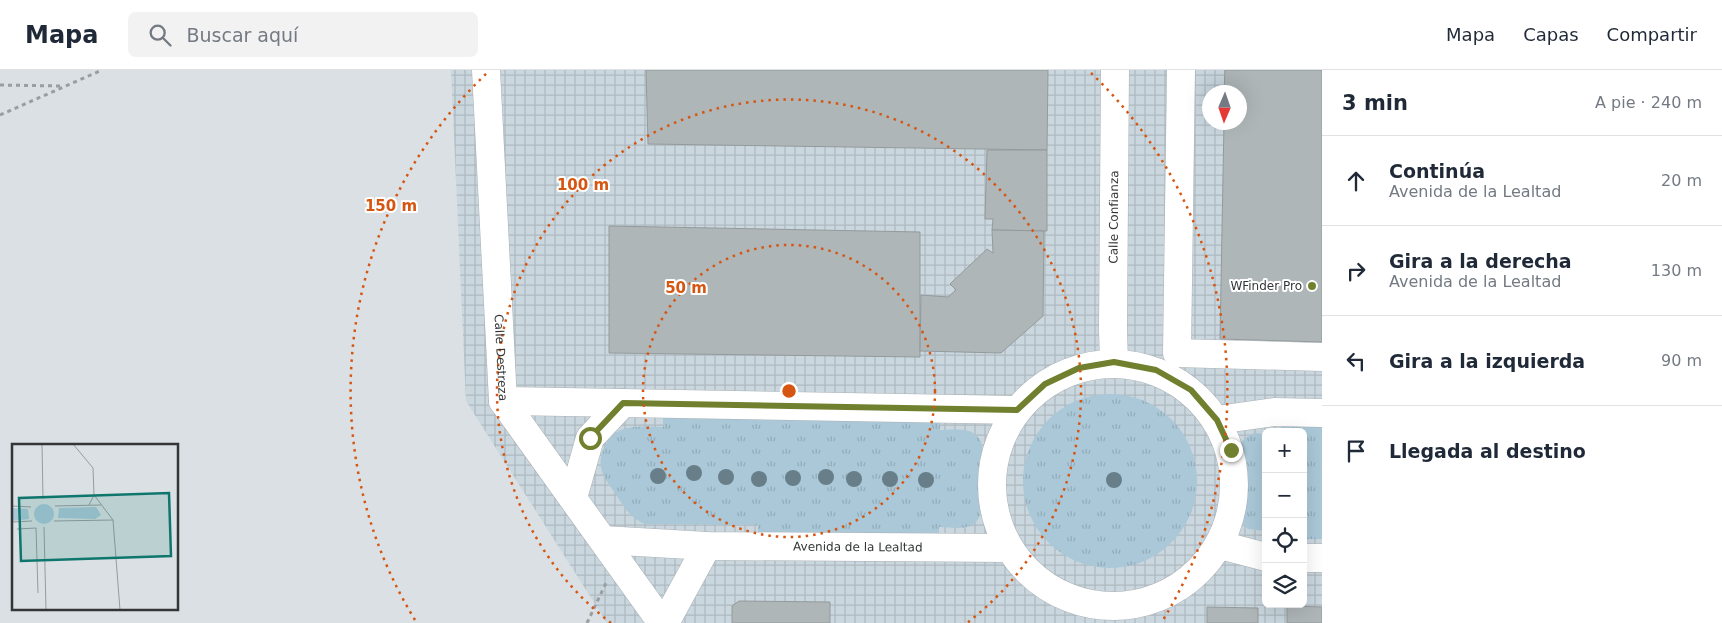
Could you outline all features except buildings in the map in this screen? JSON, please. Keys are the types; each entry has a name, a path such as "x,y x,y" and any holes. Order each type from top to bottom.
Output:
{"street":[{"name":"Calle Destreza","path":"486,70 503,401 663,623"},
{"name":"Calle Confianza","path":"1114,362 1112,329 1115,70"},
{"path":"1181,70 1177,353 1322,357"},
{"path":"1114,362 1156,370 1191,390 1217,420 1231,450 1236,482 1232,514 1220,545 1200,571 1174,591 1109,615 1070,599 1035,578 1008,548 994,514 991,477 999,442 1017,410 1045,384 1079,368 1114,362"},
{"path":"503,401 1017,410"},
{"path":"573,498 590,438 623,403"},
{"path":"1217,420 1274,412 1322,413"},
{"path":"1220,545 1262,556"},
{"path":"663,623 707,546"},
{"name":"Avenida de la Lealtad","path":"610,550 707,546 1008,548"},
{"path":"1307,558 1322,558"}],"path":[{"path":"0,115 102,70"},
{"path":"0,85 65,86"},
{"path":"587,623 610,550"}],"shaded area":[{"path":"451,70 1322,70 1322,623 607,623 466,401"}],"green space":[{"path":"1101,394 1119,394 1151,404 1172,419 1187,440 1197,472 1197,490 1187,522 1172,543 1151,558 1135,564 1119,568 1101,568 1069,558 1048,543 1033,522 1027,506 1023,490 1023,472 1033,440 1048,419 1069,404 1085,398"},
{"path":"663,418 940,421 940,430 969,431 974,433 981,442 982,454 978,477 981,512 973,525 959,528 939,527 939,535 758,533 758,525 645,524 628,512 603,475 601,466 602,454 607,442 621,430 631,427 663,427"},
{"path":"1281,425 1322,425 1322,539 1307,539 1307,428 1281,428"},
{"path":"1254,433 1262,434 1262,531 1248,529 1239,520 1242,483 1238,450 1243,440"}],"place":[{"name":"WFinder Pro","path":"1312,286"}],"route":[{"path":"590,438 623,403 1017,410 1045,384 1079,368 1114,362 1156,370 1191,390 1217,420 1231,450"}]}
